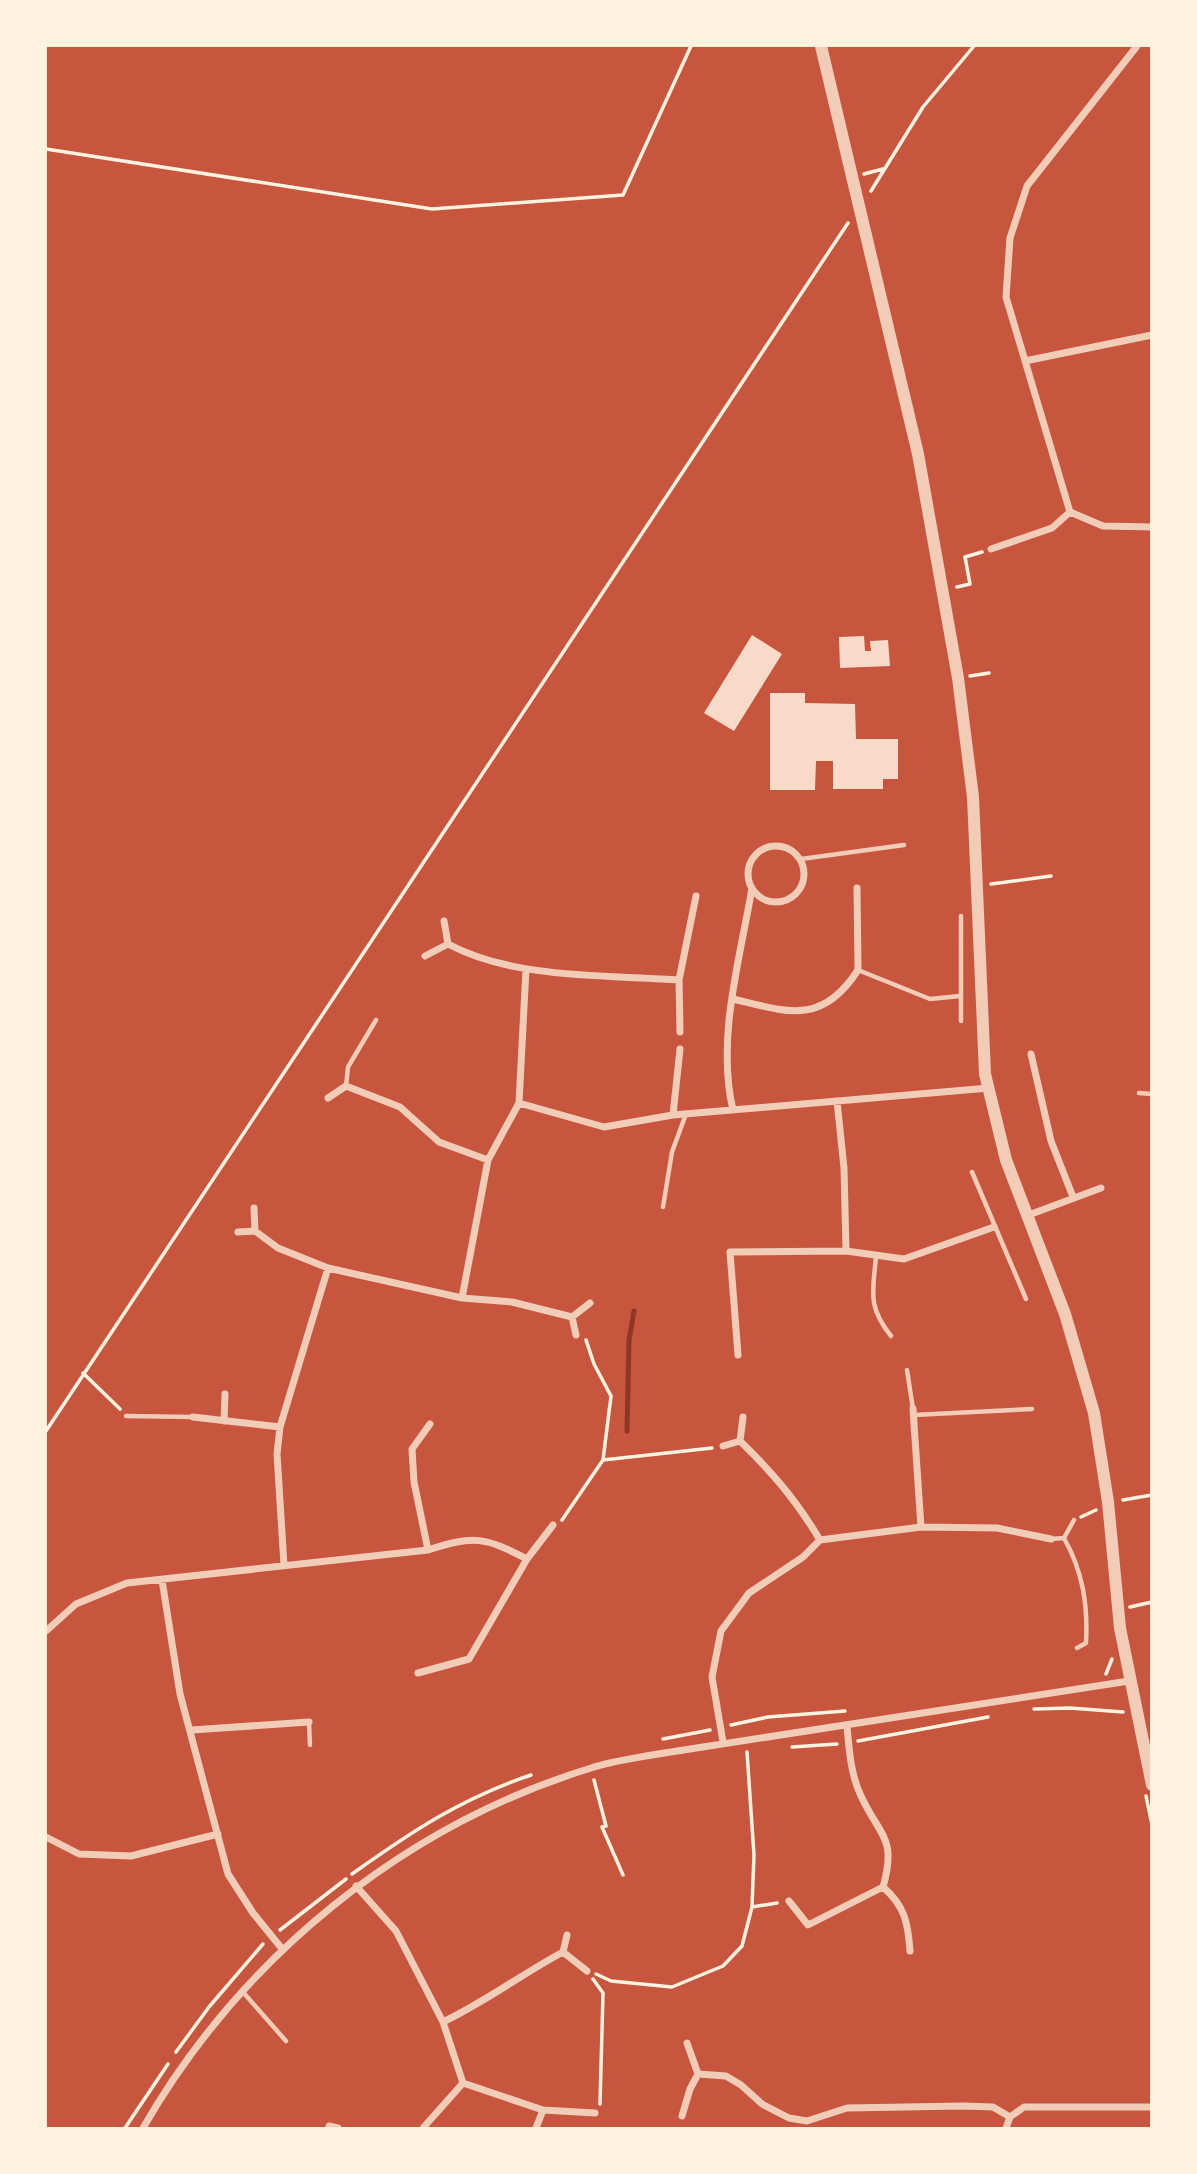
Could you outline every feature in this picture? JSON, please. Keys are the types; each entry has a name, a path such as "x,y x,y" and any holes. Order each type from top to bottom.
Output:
{"street":[{"path":"821,46 918,454 958,678 971,784 978,885 982,1014 989,1088 1006,1160 1079,1358 1094,1413 1108,1502 1117,1610 1129,1681 1146,1724 1149,1789"},
{"path":"1070,512 1006,297 1010,238 1027,186 1137,46"},
{"path":"1025,361 1152,335"},
{"path":"1070,512 1103,526 1152,527"},
{"path":"991,549 1052,528 1070,512"},
{"path":"733,1110 727,1074 733,999 752,888 749,866 762,849 784,846 801,859 804,881 791,898 769,902 752,888"},
{"path":"733,999 790,1013 815,1010 858,970 857,888"},
{"path":"680,1032 679,980 696,896"},
{"path":"444,921 448,944"},
{"path":"448,944 471,956 526,969 679,980"},
{"path":"425,956 448,944"},
{"path":"461,1298 488,1160 519,1103 526,969"},
{"path":"673,1115 680,1049"},
{"path":"1031,1054 1051,1141 1073,1197"},
{"path":"328,1098 346,1086 400,1107 439,1142 488,1160"},
{"path":"519,1103 604,1127 673,1115 989,1088"},
{"path":"837,1101 844,1168 846,1251"},
{"path":"1025,1217 1101,1188"},
{"path":"254,1208 256,1231"},
{"path":"738,1355 730,1252 846,1251 904,1259 994,1227"},
{"path":"238,1232 256,1231 278,1248 328,1268 461,1298 512,1302 572,1317"},
{"path":"284,1565 276,1454 280,1427 328,1268"},
{"path":"572,1317 590,1303"},
{"path":"572,1317 576,1335"},
{"path":"224,1421 225,1394"},
{"path":"913,1412 921,1527"},
{"path":"193,1417 280,1427"},
{"path":"740,1441 743,1417"},
{"path":"428,1550 414,1482 412,1449 430,1424"},
{"path":"740,1441 787,1489 820,1540"},
{"path":"723,1446 740,1441"},
{"path":"418,1673 469,1659 527,1559 553,1525"},
{"path":"723,1742 712,1677 721,1631 750,1593 803,1557 820,1540 921,1527 997,1528 1051,1539"},
{"path":"46,1631 76,1604 127,1584 428,1550 460,1539 493,1541 527,1559"},
{"path":"162,1580 180,1694 192,1730 228,1874 283,1950"},
{"path":"143,2129 179,2071 242,1990 283,1950 356,1886 444,1829 519,1794 592,1767 723,1742 848,1726 1129,1681"},
{"path":"192,1730 309,1722"},
{"path":"789,1901 808,1925 883,1887 890,1863 887,1841 860,1795 848,1726"},
{"path":"46,1837 79,1854 131,1856 219,1834"},
{"path":"356,1886 396,1931 443,2022 463,2083"},
{"path":"883,1887 898,1900 907,1920 909,1951"},
{"path":"443,2022 489,1998 523,1974 563,1952 567,1935"},
{"path":"563,1952 587,1971"},
{"path":"682,2116 690,2089 698,2074 687,2043"},
{"path":"698,2074 726,2076 741,2085 762,2104 789,2118 807,2120 847,2108 963,2106 993,2107 1010,2117"},
{"path":"463,2083 543,2110 595,2113"},
{"path":"423,2129 463,2083"},
{"path":"1006,2129 1010,2117 1024,2108 1152,2107"},
{"path":"536,2129 543,2110"},
{"path":"330,2126 338,2129"}],"lane":[{"path":"801,859 904,845"},
{"path":"961,916 961,1021"},
{"path":"858,970 930,999 960,996"},
{"path":"346,1086 348,1067 376,1020"},
{"path":"1139,1093 1152,1094"},
{"path":"663,1207 672,1152 687,1114"},
{"path":"972,1172 1026,1299"},
{"path":"876,1256 872,1304 876,1316 891,1336"},
{"path":"907,1370 913,1412 1032,1409"},
{"path":"126,1416 193,1417"},
{"path":"1064,1538 1074,1520"},
{"path":"1051,1539 1064,1538"},
{"path":"1064,1538 1077,1561 1085,1592 1086,1643 1077,1648"},
{"path":"309,1722 310,1745"},
{"path":"242,1990 286,2041"}],"path":[{"path":"46,149 432,209 623,195 691,46"},
{"path":"876,184 923,107 975,46"},
{"path":"854,176 886,169"},
{"path":"46,1431 845,227"},
{"path":"942,591 970,584 965,557 991,549"},
{"path":"978,885 1051,876"},
{"path":"553,1525 560,1522 603,1460 611,1396 594,1364 586,1337 572,1317"},
{"path":"83,1373 126,1416"},
{"path":"603,1460 723,1446"},
{"path":"1108,1502 1152,1495"},
{"path":"1117,1610 1152,1602"},
{"path":"1093,1676 1106,1674 1121,1633"},
{"path":"1032,1709 1123,1710 1125,1721"},
{"path":"654,1741 768,1717 849,1711"},
{"path":"787,1747 849,1743 993,1716"},
{"path":"587,1971 611,1981 671,1987 723,1966 742,1946 752,1907 754,1855 745,1739"},
{"path":"735,1755 756,1752"},
{"path":"605,1774 593,1776 606,1826 603,1827 623,1875"},
{"path":"125,2129 209,2007 256,1951 272,1937 406,1834 453,1807 533,1775"},
{"path":"1149,1789 1152,1825"},
{"path":"752,1907 789,1901"},
{"path":"587,1971 603,1993 602,2082 599,2108 595,2113"}],"building":[{"path":"752,635 782,654 734,731 704,713"},
{"path":"864,636 865,651 871,651 870,641 888,640 890,666 840,668 839,637"},
{"path":"770,693 805,693 805,703 855,704 856,739 898,739 898,779 883,779 883,789 833,789 833,761 816,761 815,790 770,790"}],"waterway":[{"path":"627,1431 629,1340 634,1311"}]}
